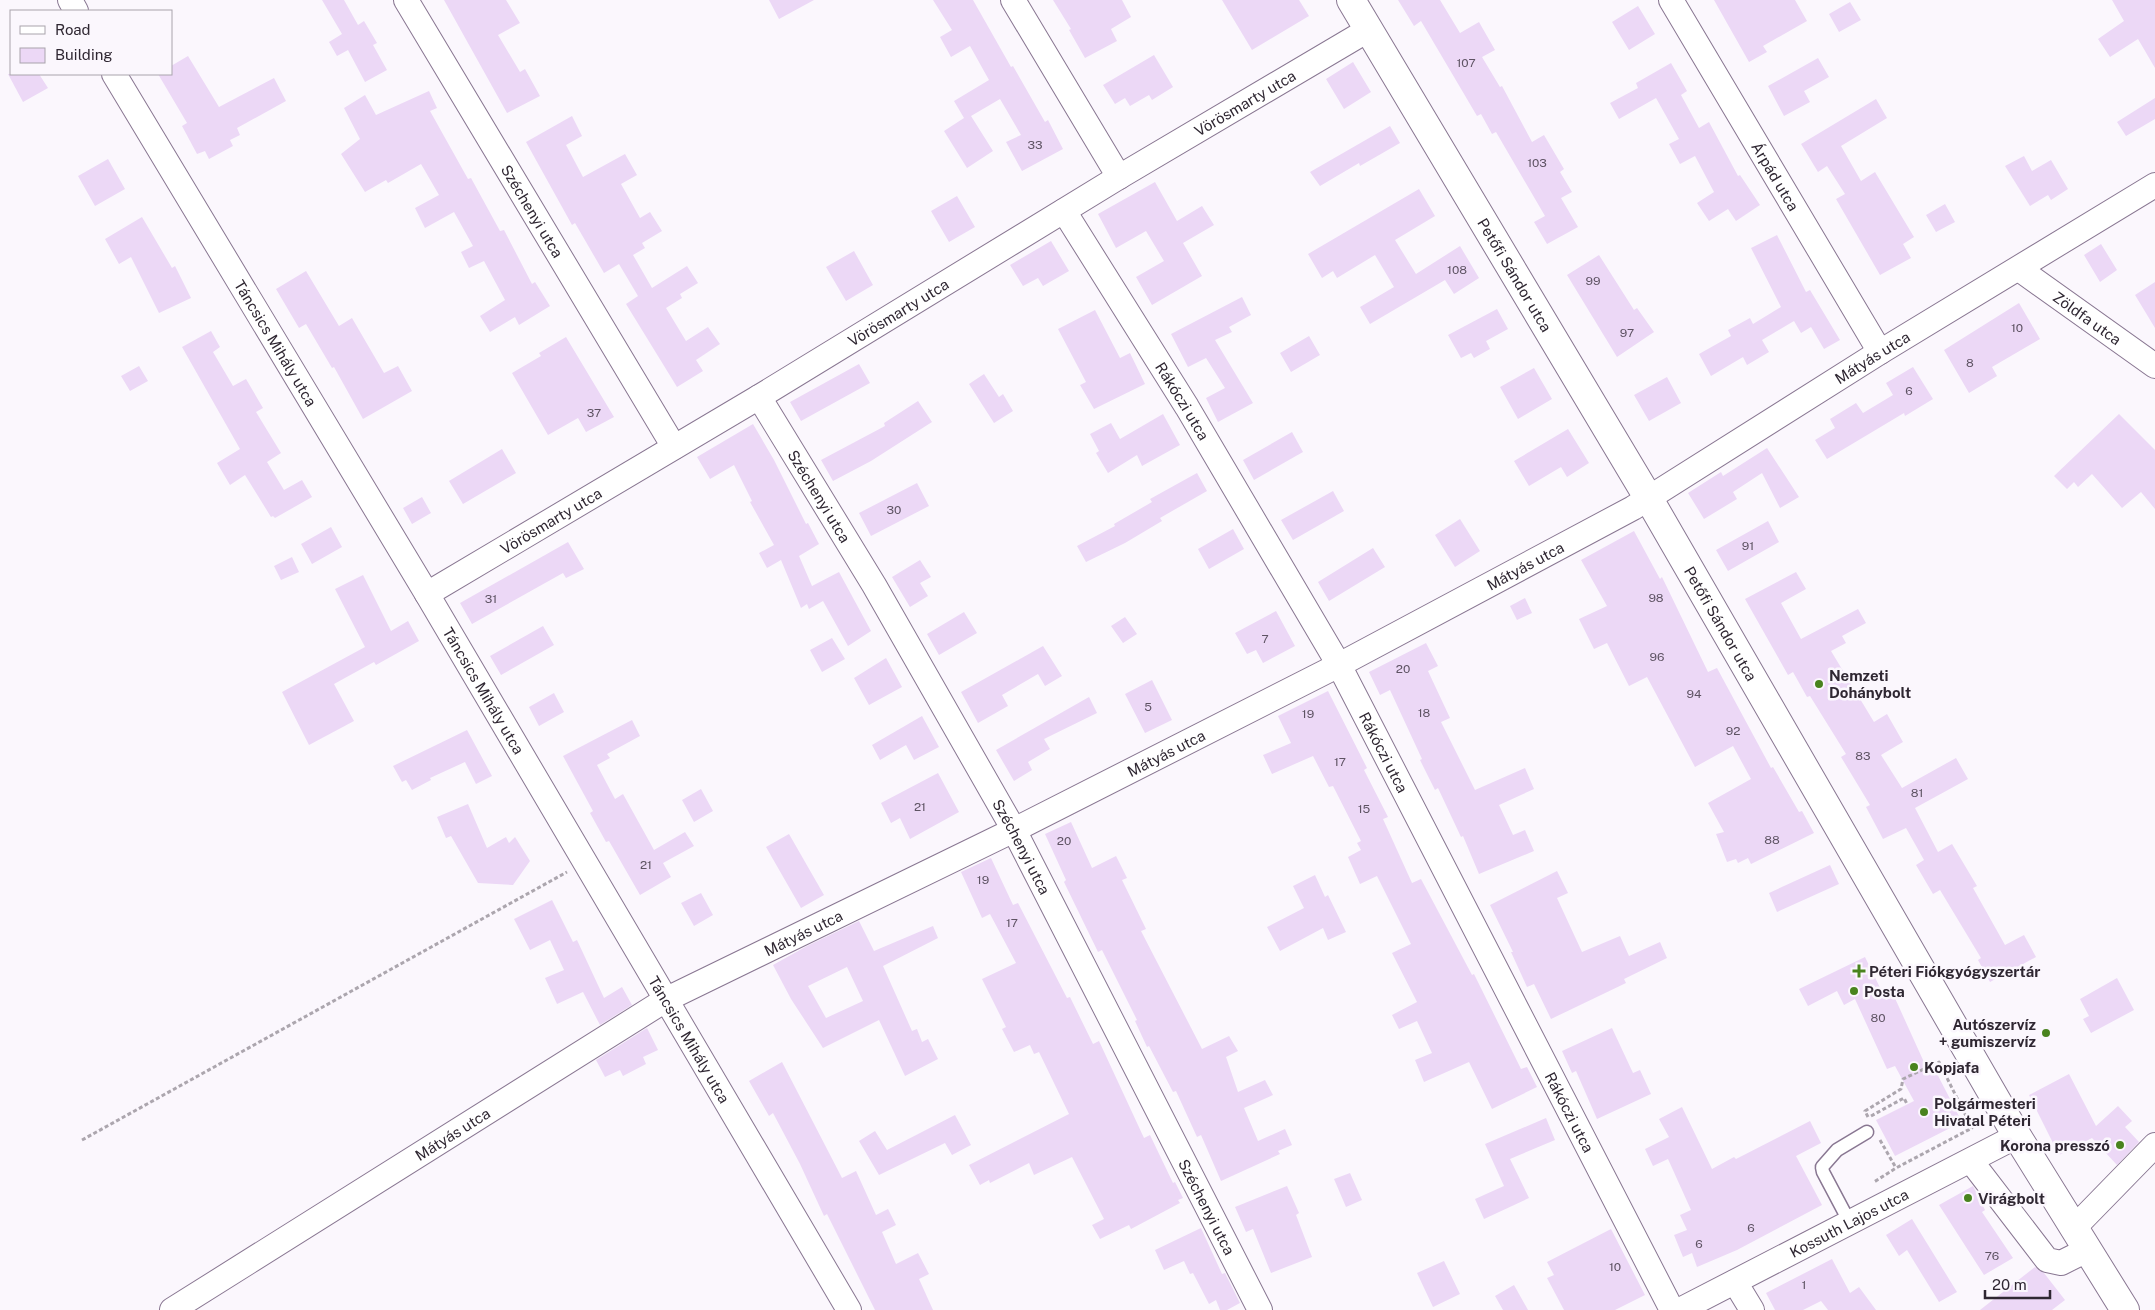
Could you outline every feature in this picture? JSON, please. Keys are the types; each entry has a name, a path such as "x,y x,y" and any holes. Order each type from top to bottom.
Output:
{"main road":[{"name":"Petőfi Sándor utca","path":"1353,1 1368,30 1648,499 2017,1136 2125,1310"}],"street":[{"name":"Széchenyi utca","path":"406,0 674,447"},
{"path":"1013,0 1119,177"},
{"name":"Árpád utca","path":"1671,0 1880,352"},
{"name":"Vörösmarty utca","path":"427,594 759,397 1119,177 1368,30"},
{"name":"Táncsics Mihály utca","path":"115,75 427,594 849,1310"},
{"name":"Mátyás utca","path":"172,1310 667,999 1014,830 1340,665 1648,499 1880,352 2155,185"},
{"name":"Rákóczi utca","path":"1064,210 1186,407 1340,665 1672,1310"},
{"name":"Zöldfa utca","path":"2019,269 2155,366"},
{"name":"Széchenyi utca","path":"759,397 874,586 1014,830 1260,1310"},
{"name":"Kossuth Lajos utca","path":"1680,1310 2017,1136"},
{"path":"1971,1161 2047,1260 2061,1263 2155,1145"},
{"path":"1735,1282 1752,1310"}],"lane":[{"path":"1850,1223 1822,1168 1837,1150 1867,1132"}],"path":[{"path":"82,1140 586,862"},
{"path":"1865,1111 1901,1089 1903,1079 1939,1062 1972,1128 1896,1168 1872,1184"},
{"path":"1868,1118 1904,1098 1907,1104"}],"building":[{"path":"322,0 344,0 358,25 364,21 377,43 373,45 387,70 365,82 348,50 337,56 329,42 342,34"},
{"path":"444,0 506,0 520,23 498,35 520,72 525,69 540,96 507,113"},
{"path":"769,0 814,0 779,19"},
{"path":"933,0 973,0 1045,122 1048,120 1063,149 1022,171 1006,142 1021,135 1000,99 971,116 993,151 967,168 944,131 964,118 954,101 989,80 970,46 951,57 940,37 952,30"},
{"path":"1053,0 1122,0 1131,17 1111,29 1117,41 1085,58 1069,30 1071,29"},
{"path":"1222,0 1299,0 1309,16 1252,50"},
{"path":"1398,0 1440,0 1460,33 1479,22 1495,50 1482,57 1500,87 1502,86 1532,142 1544,135 1564,169 1560,172 1572,192 1561,198 1578,227 1547,244 1534,222 1545,216 1496,132 1492,134 1481,114 1477,116 1421,21 1414,26"},
{"path":"1714,0 1795,0 1807,21 1763,46 1767,52 1749,62"},
{"path":"2112,0 2155,0 2155,68 2138,39 2110,57 2098,39 2124,21"},
{"path":"1850,2 1861,20 1839,32 1829,14"},
{"path":"1638,6 1655,34 1629,50 1612,22"},
{"path":"1154,55 1173,87 1152,100 1149,95 1130,106 1125,98 1115,104 1103,85"},
{"path":"188,56 219,107 274,78 286,101 237,128 240,135 230,140 233,146 209,159 205,151 197,154 182,126 187,123 159,75 172,75 172,65"},
{"path":"1818,58 1829,77 1804,91 1810,102 1784,116 1768,86"},
{"path":"1353,62 1371,92 1344,109 1326,79"},
{"path":"1671,63 1687,91 1681,95 1699,128 1709,122 1738,176 1740,175 1760,205 1736,221 1728,209 1709,221 1697,203 1714,192 1695,156 1680,164 1669,144 1679,139 1656,98 1619,119 1610,103 1638,88 1636,83"},
{"path":"8,74 40,75 48,88 23,102"},
{"path":"429,91 437,108 430,111 468,179 471,178 500,231 504,230 532,284 535,282 550,306 519,325 515,317 490,332 480,316 505,300 484,261 469,268 461,252 473,246 454,212 425,228 415,208 439,195 421,164 388,183 386,180 365,192 341,154 360,139 344,108 365,95 376,115"},
{"path":"2155,98 2155,119 2126,136 2117,122"},
{"path":"1876,99 1887,118 1841,146 1861,181 1875,172 1914,237 1903,244 1911,258 1880,275 1836,199 1845,194 1827,166 1818,172 1801,144"},
{"path":"572,116 582,136 566,145 583,177 625,154 637,175 621,184 640,218 650,212 662,231 642,243 645,248 633,255 652,288 687,266 698,283 680,294 682,298 666,308 686,341 708,327 720,344 696,360 703,371 677,387 626,304 638,296 619,264 604,273 575,223 572,225 526,142"},
{"path":"1390,126 1400,143 1360,166 1359,163 1320,186 1310,172"},
{"path":"2024,156 2032,171 2051,160 2068,189 2051,200 2048,195 2030,206 2005,166"},
{"path":"108,159 125,189 95,206 78,176"},
{"path":"1155,182 1177,221 1202,206 1214,225 1183,243 1202,276 1152,305 1136,277 1164,261 1146,231 1116,248 1098,214"},
{"path":"1419,189 1435,216 1395,240 1416,274 1460,246 1479,278 1454,294 1445,280 1370,324 1360,307 1394,287 1375,255 1337,278 1333,271 1322,278 1308,254"},
{"path":"957,196 975,227 949,242 931,211"},
{"path":"1945,204 1955,222 1936,232 1926,215"},
{"path":"142,217 172,268 175,266 191,298 159,313 131,257 119,264 105,239"},
{"path":"1777,235 1806,292 1810,290 1840,340 1824,349 1811,327 1801,333 1794,321 1762,340 1769,352 1747,365 1743,357 1711,376 1699,354 1731,336 1728,330 1750,318 1753,324 1781,307 1751,248"},
{"path":"1051,241 1069,271 1043,286 1038,278 1023,286 1010,265"},
{"path":"2101,244 2117,270 2100,282 2084,255"},
{"path":"854,251 873,285 846,301 826,267"},
{"path":"1599,255 1634,310 1637,308 1654,332 1617,357 1567,275"},
{"path":"306,271 339,326 352,318 384,373 398,366 412,391 363,419 334,367 332,368 306,324 299,328 276,289"},
{"path":"2155,282 2155,328 2135,295"},
{"path":"1242,297 1251,315 1229,327 1232,332 1215,340 1253,403 1218,422 1206,398 1225,388 1206,358 1188,367 1171,334"},
{"path":"2019,303 2040,339 1992,367 1997,376 1969,393 1944,350"},
{"path":"1497,309 1508,329 1486,341 1490,349 1474,358 1471,353 1461,358 1448,335"},
{"path":"1095,310 1120,358 1130,353 1145,384 1094,409 1080,385 1086,382 1058,329"},
{"path":"211,331 220,347 213,352 233,386 246,379 263,408 256,412 281,453 267,462 284,490 302,480 312,497 275,518 271,517 245,475 230,485 217,463 240,449 182,347"},
{"path":"1309,336 1320,355 1291,372 1280,353"},
{"path":"566,337 614,417 586,432 578,418 548,435 512,373 541,356 539,353"},
{"path":"859,364 870,383 801,421 790,402"},
{"path":"139,366 148,381 130,391 121,376"},
{"path":"1913,367 1933,399 1905,416 1904,413 1827,459 1815,440 1835,428 1830,419 1856,403 1863,413 1893,395 1886,383"},
{"path":"1534,368 1552,399 1518,419 1500,387"},
{"path":"984,374 999,397 1003,394 1013,411 994,423 969,384"},
{"path":"1667,377 1681,403 1649,421 1634,395"},
{"path":"918,401 932,422 871,461 833,481 821,460 885,426 884,423"},
{"path":"1163,414 1180,445 1142,466 1137,455 1108,473 1096,453 1099,451 1090,434 1111,423 1120,439"},
{"path":"2119,414 2155,450 2155,509 2141,492 2122,508 2092,474 2078,487 2074,482 2067,489 2054,476"},
{"path":"753,424 774,460 806,524 808,523 819,544 799,556 812,586 839,572 871,631 848,646 823,601 809,609 807,604 801,608 781,560 767,568 759,553 774,545 750,502 752,501 734,465 710,479 697,457"},
{"path":"1568,429 1589,463 1567,477 1561,467 1529,486 1514,461"},
{"path":"1292,432 1303,452 1254,480 1243,460"},
{"path":"1767,448 1799,497 1780,508 1762,473 1733,492 1737,499 1704,519 1688,493 1721,472 1723,476"},
{"path":"502,449 516,473 463,504 449,481"},
{"path":"1197,473 1207,491 1160,518 1162,521 1125,543 1086,562 1077,546 1115,526 1114,524 1152,502 1150,499"},
{"path":"917,483 929,506 871,536 859,513"},
{"path":"1333,491 1344,511 1293,540 1281,520"},
{"path":"422,497 431,513 412,524 403,508"},
{"path":"1460,519 1480,551 1455,567 1435,535"},
{"path":"1768,521 1779,542 1728,571 1716,550"},
{"path":"331,527 342,547 312,564 301,544"},
{"path":"1233,529 1244,549 1209,569 1198,549"},
{"path":"1634,531 1660,579 1662,577 1708,672 1717,668 1771,768 1773,767 1799,812 1802,811 1814,833 1751,864 1748,858 1738,863 1736,859 1727,862 1716,834 1724,832 1708,803 1751,779 1733,746 1695,767 1647,677 1629,686 1607,643 1594,649 1579,619 1607,606 1581,560"},
{"path":"568,542 584,569 566,578 563,573 472,624 460,603"},
{"path":"1373,548 1385,567 1329,601 1318,582"},
{"path":"292,557 299,572 281,580 274,566"},
{"path":"920,560 931,577 920,583 928,596 910,607 892,577"},
{"path":"1796,572 1806,589 1781,603 1801,639 1858,609 1866,623 1842,636 1846,643 1831,651 1874,722 1887,714 1903,742 1881,755 1902,788 1956,758 1968,779 1915,808 1938,852 1952,844 1977,886 1973,888 2005,945 2024,935 2036,957 1990,982 1978,960 1981,958 1940,890 1933,894 1916,865 1924,860 1906,828 1883,839 1866,807 1870,805 1841,757 1846,754 1810,696 1807,697 1793,672 1788,675 1745,599"},
{"path":"363,575 391,631 408,621 419,641 376,665 374,662 334,684 354,721 309,745 282,692 365,647 335,589"},
{"path":"1525,598 1532,613 1517,620 1510,606"},
{"path":"1276,611 1295,646 1263,663 1256,650 1247,654 1235,633"},
{"path":"964,612 977,633 939,655 927,634"},
{"path":"1125,617 1137,634 1123,643 1111,626"},
{"path":"543,626 554,645 501,675 490,656"},
{"path":"832,638 845,659 822,672 810,650"},
{"path":"1426,643 1438,666 1428,671 1450,718 1441,722 1475,790 1525,768 1534,789 1499,805 1513,835 1525,830 1534,851 1479,874 1463,836 1461,837 1438,788 1435,790 1420,760 1422,759 1390,690 1380,695 1369,672"},
{"path":"1043,646 1062,676 1045,686 1038,674 1002,695 1008,706 978,723 961,692"},
{"path":"886,658 902,687 869,705 854,678"},
{"path":"1152,680 1172,720 1145,733 1125,694"},
{"path":"1328,691 1367,768 1364,770 1388,817 1383,819 1412,883 1421,879 1472,975 1474,974 1521,1069 1527,1067 1537,1087 1492,1109 1469,1062 1424,1082 1415,1060 1432,1053 1417,1021 1399,1029 1392,1015 1417,1002 1392,953 1411,944 1377,876 1360,884 1348,857 1361,850 1357,843 1361,841 1333,786 1329,787 1313,756 1272,774 1263,755 1291,743 1278,716"},
{"path":"554,693 564,712 539,726 529,707"},
{"path":"1089,697 1097,713 1044,739 1050,749 1028,762 1032,770 1014,781 996,750"},
{"path":"922,716 939,747 914,760 906,745 880,760 872,745"},
{"path":"632,720 640,736 607,754 610,758 597,765 615,799 623,794 654,850 685,832 694,846 663,863 671,877 640,895 609,841 606,842 590,813 593,811 563,756"},
{"path":"467,730 492,776 476,784 465,762 430,778 431,780 412,790 406,780 402,782 393,766"},
{"path":"938,773 959,812 910,839 900,818 891,823 881,803"},
{"path":"701,789 713,811 694,822 682,800"},
{"path":"468,804 487,848 506,837 509,843 515,837 530,861 513,885 478,883 451,836 446,838 437,817"},
{"path":"1071,822 1092,868 1116,856 1127,878 1122,880 1146,929 1141,931 1202,1049 1229,1036 1238,1051 1226,1057 1238,1092 1265,1080 1273,1095 1244,1108 1258,1141 1285,1129 1292,1145 1278,1151 1280,1154 1221,1181 1201,1135 1197,1137 1176,1091 1173,1092 1149,1046 1147,1047 1135,1021 1137,1020 1102,950 1098,952 1064,882 1066,880 1045,834"},
{"path":"789,834 824,895 801,908 766,847"},
{"path":"991,858 1013,905 1018,903 1067,998 1070,997 1093,1044 1099,1041 1144,1138 1150,1135 1173,1183 1175,1182 1183,1198 1178,1200 1180,1203 1131,1229 1129,1225 1100,1239 1092,1225 1104,1219 1072,1157 1034,1175 1029,1163 990,1183 989,1180 980,1185 969,1165 1069,1114 1039,1052 1034,1054 1030,1045 1014,1052 1002,1029 1006,1027 982,979 1016,963 990,914 982,918 961,872"},
{"path":"1830,865 1839,884 1777,912 1769,893"},
{"path":"1557,871 1568,893 1557,898 1582,952 1620,936 1629,956 1660,942 1667,958 1624,979 1626,983 1551,1019 1534,984 1527,987 1511,952 1513,952 1490,905"},
{"path":"1315,875 1325,897 1328,895 1346,932 1328,940 1323,928 1280,951 1267,927 1304,908 1293,886"},
{"path":"701,893 713,915 694,926 681,903"},
{"path":"552,900 573,942 577,940 604,998 622,987 632,1005 600,1025 583,992 557,1004 545,978 564,970 550,940 530,950 514,919"},
{"path":"859,921 874,951 933,926 938,938 883,966 912,1031 917,1029 922,1042 928,1039 938,1059 905,1076 879,1020 823,1048 791,999 773,965","holes":["847,967 863,1001 826,1018 808,986"]},
{"path":"1865,957 1886,1000 1894,996 1928,1071 1934,1068 1962,1122 1895,1156 1876,1120 1914,1101 1895,1066 1887,1069 1855,999 1844,1005 1837,991 1808,1006 1799,989"},
{"path":"2117,978 2134,1010 2091,1033 2083,1019 2089,1016 2080,999"},
{"path":"647,1028 658,1050 643,1057 646,1064 623,1076 620,1070 605,1077 596,1060"},
{"path":"1612,1028 1633,1073 1640,1070 1651,1094 1597,1119 1576,1071 1572,1073 1562,1051"},
{"path":"782,1062 842,1178 856,1171 876,1215 888,1209 896,1225 882,1232 896,1264 918,1253 929,1274 919,1279 933,1310 875,1310 827,1214 824,1216 800,1164 773,1113 769,1116 749,1081"},
{"path":"2069,1074 2096,1126 2118,1106 2132,1121 2125,1127 2139,1142 2117,1165 2092,1138 2059,1155 2029,1095"},
{"path":"1682,1107 1712,1169 1734,1157 1736,1159 1810,1121 1821,1143 1796,1156 1822,1205 1737,1250 1697,1267 1692,1253 1683,1257 1674,1235 1687,1230 1680,1215 1691,1210 1668,1159 1653,1166 1645,1149 1669,1137 1659,1119"},
{"path":"955,1115 971,1145 952,1155 945,1143 879,1175 859,1141 875,1131 887,1150"},
{"path":"1546,1118 1555,1140 1510,1159 1529,1198 1484,1219 1475,1199 1504,1186 1485,1144"},
{"path":"1350,1173 1362,1200 1346,1207 1334,1179"},
{"path":"1287,1186 1299,1213 1296,1215 1312,1257 1271,1273 1253,1229 1246,1232 1235,1207"},
{"path":"1973,1186 1985,1210 1982,1212 2013,1258 1984,1275 1939,1205"},
{"path":"1912,1219 1957,1292 1939,1302 1907,1250 1899,1256 1886,1235"},
{"path":"1201,1228 1222,1274 1225,1273 1240,1303 1227,1310 1220,1310 1216,1300 1209,1304 1193,1273 1190,1274 1184,1261 1164,1270 1155,1250"},
{"path":"1611,1229 1645,1295 1615,1310 1564,1310 1547,1278 1554,1275 1547,1262"},
{"path":"1832,1259 1850,1293 1859,1287 1876,1310 1828,1310 1821,1301 1803,1310 1775,1310 1766,1293"},
{"path":"1444,1261 1460,1294 1433,1307 1417,1273"},
{"path":"2035,1267 2044,1273 2065,1300 2052,1310 1980,1310"},
{"path":"1514,1285 1528,1310 1503,1310 1495,1296"}],"place":[{"name":"Nemzeti Dohánybolt","path":"1819,684"},
{"name":"Péteri Fiókgyógyszertár","path":"1859,971"},
{"name":"Posta","path":"1854,991"},
{"name":"Autószervíz + gumiszervíz","path":"2046,1033"},
{"name":"Kopjafa","path":"1914,1067"},
{"name":"Polgármesteri Hivatal Péteri","path":"1924,1112"},
{"name":"Korona presszó","path":"2120,1145"},
{"name":"Virágbolt","path":"1968,1198"}]}
